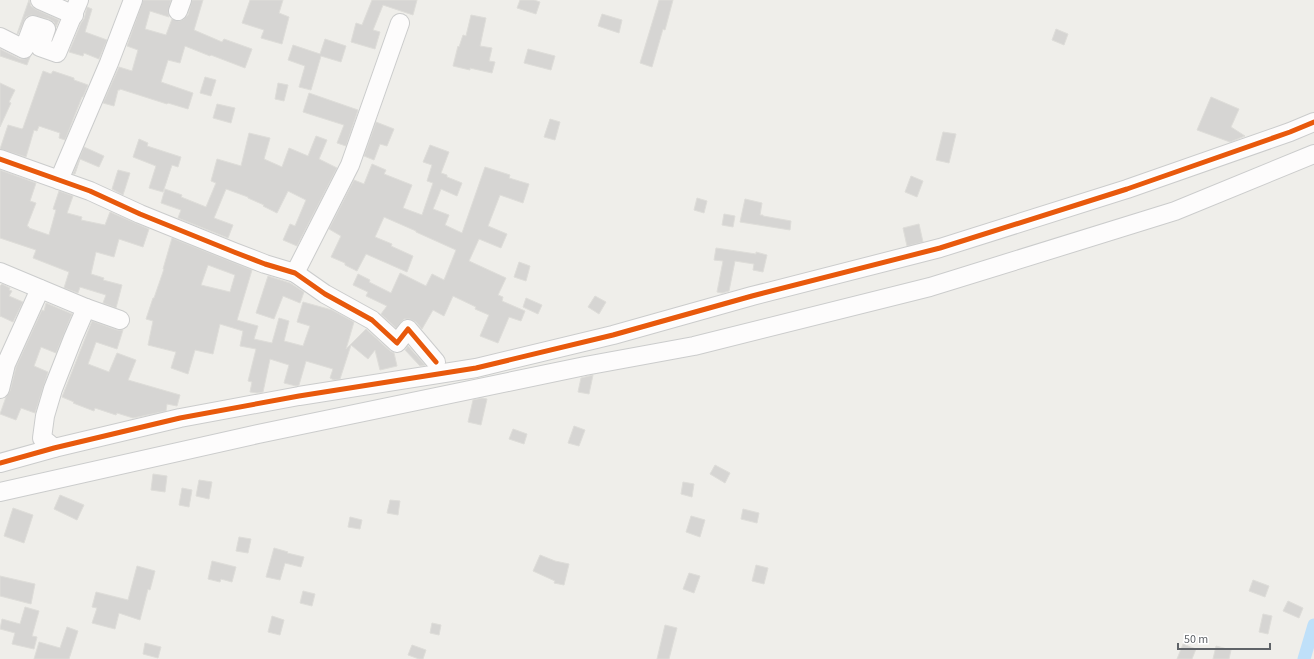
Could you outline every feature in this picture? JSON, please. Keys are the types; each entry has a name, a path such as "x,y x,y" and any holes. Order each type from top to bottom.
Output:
{"street":[{"path":"0,37 24,49 33,25 46,29 40,47 57,53 77,8 40,0"},
{"path":"59,180 109,64 133,0"},
{"path":"295,273 350,166 400,23"},
{"path":"0,463 54,448 180,418 299,396 476,368 614,335 752,296 940,248 1127,189 1290,132 1314,122"},
{"path":"0,492 266,433 585,366 694,346 930,287 1175,211 1314,154"},
{"path":"0,159 90,191 140,214 265,264 295,273 325,294 372,320 397,343 408,329 436,362"},
{"path":"0,272 86,308 120,320"},
{"path":"0,389 6,364 40,289"},
{"path":"54,448 42,438 45,416 73,338 86,308"}],"building":[{"path":"29,0 31,6 35,9 59,20 56,27 54,22 49,19 31,15 26,17 17,34"},
{"path":"143,0 171,0 168,12 169,17 150,11 145,29 166,35 172,19 179,21 188,15 192,0 203,0 194,30 222,42 224,39 252,49 245,68 185,46 180,63 168,60 161,82 193,93 188,109 120,89 118,90 114,106 103,103 119,67 132,71 138,50 127,46"},
{"path":"250,0 283,0 279,13 289,17 282,44 261,38 264,30 242,23"},
{"path":"372,0 417,0 413,15 383,5 373,30 380,32 375,49 351,42 356,23 362,25"},
{"path":"520,0 534,0 540,2 536,14 517,8"},
{"path":"659,0 673,0 665,30 663,29 652,67 640,63"},
{"path":"87,7 92,9 85,32 107,40 99,59 84,53 83,56 69,52 84,19"},
{"path":"602,14 622,20 619,33 598,26"},
{"path":"471,15 486,18 480,46 492,48 489,61 495,62 492,73 453,66 458,46 459,47 463,35 466,36"},
{"path":"1056,29 1068,34 1064,45 1052,40"},
{"path":"325,39 346,46 341,62 321,56 311,90 299,87 305,66 288,60 293,45 320,54"},
{"path":"0,49 20,59 30,57 27,65 0,56"},
{"path":"528,49 555,56 551,70 524,63"},
{"path":"43,71 51,74 53,71 74,78 74,80 88,85 65,140 59,138 60,133 39,126 37,131 34,130 26,157 0,149 8,125 23,128"},
{"path":"205,77 216,80 211,96 200,93"},
{"path":"0,83 15,90 0,127"},
{"path":"278,83 288,85 284,101 275,99"},
{"path":"309,93 358,110 346,146 337,143 344,125 303,112"},
{"path":"1211,97 1239,109 1231,127 1245,136 1230,142 1197,130"},
{"path":"217,104 235,108 231,123 213,118"},
{"path":"550,119 560,122 555,140 544,137"},
{"path":"376,122 394,129 387,146 380,144 374,160 364,156"},
{"path":"943,132 956,134 949,163 936,160"},
{"path":"249,133 270,138 264,159 282,167 289,148 308,156 316,136 327,140 319,159 337,168 297,246 283,240 290,224 295,226 306,200 288,191 277,213 248,197 226,189 214,218 233,225 228,238 178,218 181,210 161,203 165,189 182,195 181,197 206,207 216,183 211,181 217,159 241,166"},
{"path":"139,139 148,143 147,146 181,157 178,167 172,165 163,192 149,188 156,166 133,157"},
{"path":"430,145 449,152 441,173 462,183 457,196 441,189 433,209 449,215 445,225 462,233 485,167 510,175 509,178 529,184 523,203 500,195 488,226 507,234 501,248 479,239 469,261 506,278 498,295 503,297 502,301 525,311 521,321 509,317 498,343 480,336 489,315 475,309 476,307 453,296 444,316 433,310 422,329 416,322 410,319 404,319 396,328 381,314 387,306 366,296 368,292 353,285 358,274 370,280 369,282 391,293 400,273 426,286 432,274 444,280 456,250 384,217 375,237 392,244 391,246 413,256 407,272 366,254 357,271 345,265 345,263 331,257 341,236 329,229 354,180 364,184 372,164 386,170 384,174 412,185 403,208 422,215 433,183 427,181 432,165 423,162"},
{"path":"84,147 104,156 99,167 80,159 75,174 73,174"},
{"path":"0,170 36,183 30,201 36,203 27,226 29,228 49,235 56,210 53,209 59,191 73,196 67,213 82,217 81,220 105,225 110,212 149,229 143,247 119,239 114,257 96,252 91,274 104,278 103,280 122,285 116,308 103,303 106,295 80,287 78,293 64,288 69,272 33,258 36,250 0,238"},
{"path":"118,170 130,173 123,195 112,189"},
{"path":"911,176 923,181 917,197 905,192"},
{"path":"697,198 707,201 704,213 694,210"},
{"path":"745,199 762,203 760,215 791,221 790,230 740,222"},
{"path":"724,214 735,216 733,227 722,225"},
{"path":"919,224 923,242 907,246 903,228"},
{"path":"172,238 252,270 237,320 258,326 254,339 272,343 279,318 289,321 284,341 303,346 310,326 297,322 303,302 332,310 354,322 346,349 366,329 394,353 397,366 380,370 375,350 368,359 351,345 340,379 334,380 330,378 333,369 306,361 299,385 296,386 284,383 289,365 270,359 263,392 250,392 252,382 248,381 256,349 240,346 243,331 220,324 213,354 195,350 188,374 171,368 176,352 148,345 153,321 146,319","holes":["208,265 235,275 230,292 201,285"]},
{"path":"716,248 756,254 756,252 767,255 763,272 753,270 754,264 735,261 729,291 722,293 717,292 723,261 714,260"},
{"path":"519,262 530,266 526,281 514,277"},
{"path":"268,276 290,283 304,292 300,303 283,296 274,319 256,313"},
{"path":"2,284 10,288 9,290 12,291 9,296 23,302 13,322 0,316 0,286"},
{"path":"595,296 606,302 599,314 588,307"},
{"path":"526,298 542,305 538,314 523,307"},
{"path":"46,303 72,314 56,353 41,347 34,366 48,372 35,413 21,408 16,420 0,414 6,397 10,391 16,367 42,310 44,311"},
{"path":"92,321 117,330 123,330 117,349 96,342 88,364 109,372 117,353 136,360 128,380 180,395 177,406 167,404 166,411 133,418 117,413 116,415 95,408 94,411 62,397"},
{"path":"408,346 425,365 420,366 405,350"},
{"path":"593,375 589,394 578,392 581,378"},
{"path":"482,398 487,399 481,425 468,422 473,400"},
{"path":"574,426 585,430 579,446 568,443"},
{"path":"513,429 527,434 524,444 509,439"},
{"path":"715,465 730,473 725,483 710,474"},
{"path":"153,474 167,476 165,492 151,490"},
{"path":"199,480 212,482 209,499 196,496"},
{"path":"683,482 694,484 692,497 681,494"},
{"path":"182,488 192,490 189,507 179,505"},
{"path":"60,495 84,505 77,520 54,509"},
{"path":"390,500 400,501 398,515 387,513"},
{"path":"13,508 33,515 24,543 4,536"},
{"path":"743,509 759,513 757,523 741,519"},
{"path":"691,516 705,520 700,537 686,532"},
{"path":"350,517 362,520 360,529 348,527"},
{"path":"239,537 251,539 248,553 236,551"},
{"path":"274,548 304,557 301,567 285,563 280,580 266,577"},
{"path":"540,555 555,561 569,564 564,585 554,583 555,581 533,571"},
{"path":"212,561 236,567 232,582 221,579 220,582 208,579"},
{"path":"756,565 768,568 764,584 752,581"},
{"path":"137,566 155,571 150,590 148,589 140,620 119,613 115,629 92,623 97,608 92,607 96,592 128,600"},
{"path":"689,573 700,576 694,593 683,589"},
{"path":"0,576 35,584 31,604 0,596"},
{"path":"1253,580 1269,586 1265,597 1249,591"},
{"path":"303,591 315,594 312,606 300,603"},
{"path":"1288,601 1303,608 1299,618 1283,611"},
{"path":"25,607 39,611 32,636 37,637 34,649 12,644 15,633 0,629 2,619 20,624"},
{"path":"1263,614 1272,616 1268,634 1259,632"},
{"path":"272,616 284,620 280,635 268,632"},
{"path":"432,623 441,625 439,635 430,633"},
{"path":"665,625 677,628 669,659 657,659"},
{"path":"67,627 78,631 69,659 34,659 39,642 60,648"},
{"path":"145,643 161,647 158,658 143,654"},
{"path":"1183,644 1196,649 1192,659 1177,659"},
{"path":"412,645 426,650 423,659 408,655"},
{"path":"1216,646 1231,650 1229,659 1213,659"}],"waterway":[{"path":"1304,659 1314,625"}],"cycle path":[{"path":"0,463 54,448 180,418 299,396 476,368 613,335 752,296 940,248 1127,189 1290,132 1314,122"},
{"path":"0,159 90,191 140,214 234,252 265,264 295,273 325,294 372,320 397,343 408,329 436,362"}]}
